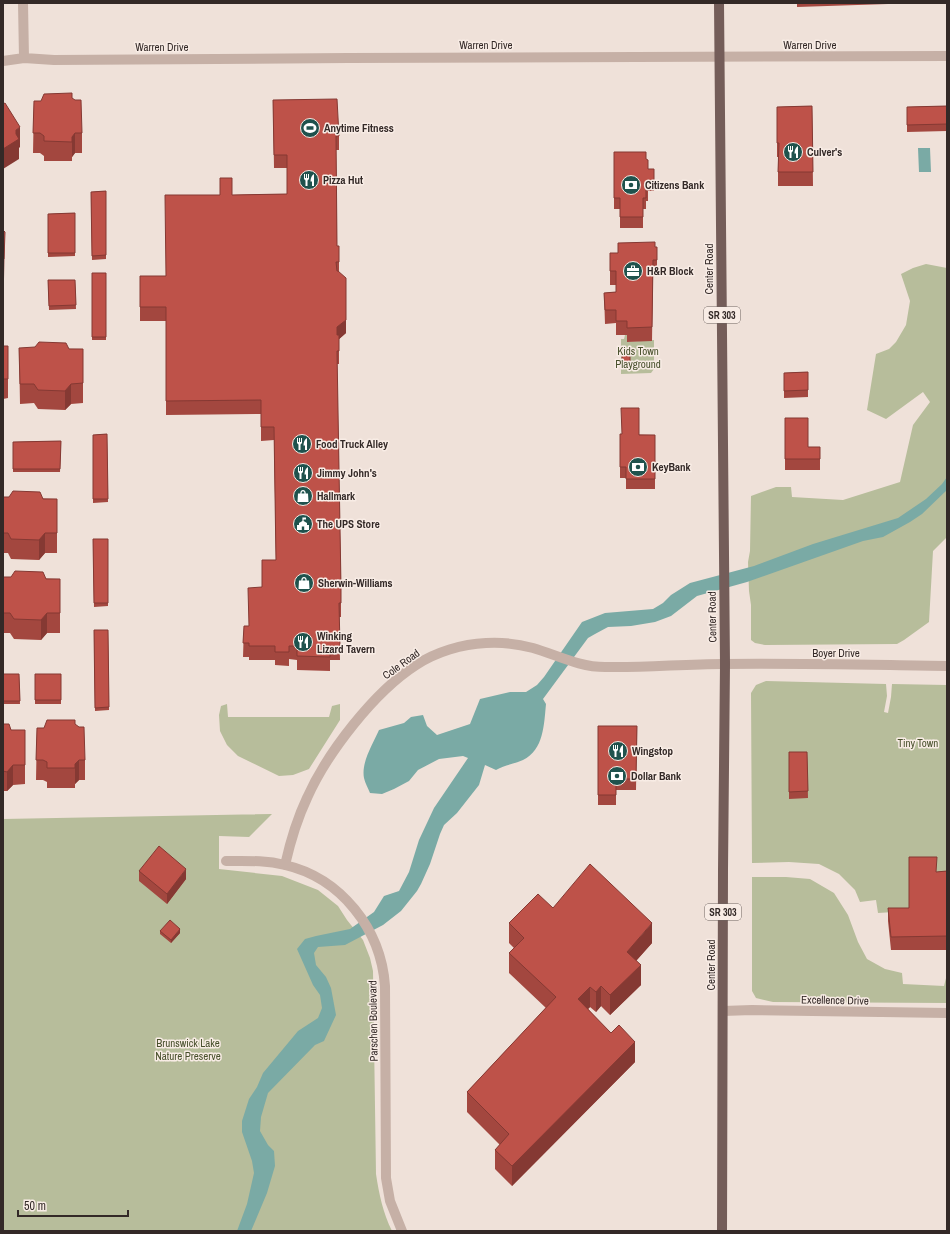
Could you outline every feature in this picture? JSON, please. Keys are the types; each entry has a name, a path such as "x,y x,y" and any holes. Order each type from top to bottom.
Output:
{"main road":[{"name":"Center Road","path":"719,3 725,664 722,1231"}],"street":[{"path":"23,3 24,58"},
{"name":"Warren Drive","path":"3,61 24,58 54,60 947,56"},
{"name":"Cole Road","path":"285,865 290,845 307,798 324,766 342,739 366,709 394,682 415,665 438,654 461,646 486,643 512,644 534,649 572,662 603,668 725,664"},
{"name":"Boyer Drive","path":"725,664 947,666"},
{"name":"Parschen Boulevard","path":"226,861 261,862 285,865 321,879 342,895 354,908 364,921 374,939 380,956 386,998 386,1178 390,1201 402,1231"},
{"name":"Excellence Drive","path":"723,1011 752,1010 947,1014"}],"green space":[{"path":"926,264 947,268 947,537 933,551 929,622 897,644 765,645 755,643 751,640 751,605 748,562 750,551 751,496 776,487 791,487 792,497 843,500 900,482 913,425 930,402 923,392 886,419 867,410 876,354 889,349 896,342 906,325 910,301 901,274"},
{"name":"Kids Town Playground","path":"625,335 627,335 627,342 654,340 654,369 651,373 621,374 621,339 624,339"},
{"name":"Tiny Town","path":"766,681 886,684 887,696 884,712 888,713 892,684 947,685 947,885 909,911 878,913 876,900 860,902 855,890 839,874 819,864 789,862 752,863 751,693 756,685"},
{"path":"227,704 228,717 329,717 332,706 340,704 340,720 309,769 293,775 279,776 238,756 227,745 220,731 219,715 221,706"},
{"name":"Brunswick Lake Nature Preserve","path":"272,814 249,837 219,836 219,869 282,876 318,890 338,906 363,940 373,971 376,1174 378,1189 386,1217 392,1231 3,1231 3,819"},
{"path":"752,877 810,879 834,893 848,915 858,942 867,959 885,969 902,973 903,984 944,986 947,974 947,1003 773,1002 756,998 752,991"}],"water":[{"path":"918,148 930,148 931,172 919,172"},
{"path":"947,477 947,490 922,514 883,537 863,541 747,582 697,596 671,616 655,622 631,626 608,627 588,638 543,699 546,704 542,736 535,750 530,756 523,760 496,770 485,765 479,785 457,813 444,825 421,884 401,911 383,925 345,945 318,947 314,953 316,965 326,977 331,988 336,1015 324,1041 315,1045 268,1093 261,1117 260,1131 268,1145 274,1151 275,1166 267,1193 251,1231 237,1231 247,1204 254,1173 252,1161 242,1132 242,1121 249,1099 257,1087 263,1073 298,1031 318,1018 322,1008 320,995 313,985 297,949 305,939 350,929 374,912 384,896 399,891 409,872 419,840 434,808 468,758 463,756 439,759 418,770 409,781 394,789 382,794 370,793 364,778 364,766 368,753 379,730 404,723 411,717 423,715 427,726 437,735 470,724 480,699 510,692 526,692 537,685 582,622 605,613 653,609 690,583 754,566 813,544 898,518 926,499 942,484"}],"building":[{"path":"72,93 72,98 75,100 81,100 82,133 75,133 72,137 72,142 44,141 44,136 40,133 33,133 34,101 41,101 44,94"},
{"path":"337,99 339,136 336,136 337,246 339,246 339,262 336,262 337,271 346,278 346,320 337,327 337,335 339,335 339,351 337,351 341,587 341,603 339,603 340,647 330,646 330,657 297,656 297,646 289,646 289,652 275,652 275,646 249,646 249,643 243,643 244,626 249,626 248,588 262,587 262,560 276,560 274,427 261,427 261,400 166,401 166,307 140,307 140,276 166,276 165,195 220,195 220,178 232,178 232,195 287,194 287,155 274,155 273,100"},
{"path":"5,103 20,127 16,130 16,134 19,139 3,149 3,104"},
{"path":"812,106 813,172 778,172 779,143 777,143 777,107"},
{"path":"947,106 947,124 907,125 907,107"},
{"path":"614,152 646,152 648,169 654,169 654,180 648,181 646,198 643,198 643,217 620,217 620,198 614,198"},
{"path":"106,191 106,255 92,256 91,192"},
{"path":"75,213 75,253 48,253 48,214"},
{"path":"3,230 5,232 4,259 3,259"},
{"path":"655,242 655,247 657,247 657,260 653,260 652,327 627,328 627,321 616,321 616,310 605,310 604,293 616,292 616,271 610,271 610,253 618,253 618,243"},
{"path":"92,273 106,273 106,337 92,337"},
{"path":"48,280 75,280 76,305 49,306"},
{"path":"39,342 66,343 69,349 83,349 83,383 71,384 65,391 38,390 34,384 20,384 19,348 35,347"},
{"path":"3,346 8,346 8,379 3,379"},
{"path":"622,351 630,351 630,365 622,365"},
{"path":"808,372 808,390 784,391 784,373"},
{"path":"621,408 639,408 639,435 655,435 655,479 626,479 626,467 620,467 620,434 622,434"},
{"path":"785,418 808,418 808,447 820,447 820,459 785,459"},
{"path":"107,434 108,499 93,499 93,435"},
{"path":"61,441 60,469 13,469 13,442"},
{"path":"13,491 40,492 43,499 57,499 57,533 45,533 39,540 11,539 8,533 3,533 3,497 9,497"},
{"path":"93,539 108,539 108,603 94,603"},
{"path":"15,571 43,572 46,579 60,579 60,613 47,613 41,620 14,619 10,613 3,613 3,577 11,577"},
{"path":"94,630 108,630 109,707 95,708"},
{"path":"3,674 19,674 20,701 3,701"},
{"path":"35,674 61,674 61,700 35,700"},
{"path":"47,720 75,720 75,724 79,727 84,727 85,760 79,760 75,764 75,768 47,768 47,762 43,760 36,760 37,728 44,728"},
{"path":"3,724 9,724 11,730 25,730 25,765 13,765 7,772 3,771"},
{"path":"598,726 637,726 636,779 616,779 616,795 598,795"},
{"path":"789,752 807,752 808,791 789,792"},
{"path":"159,846 186,869 167,894 139,871"},
{"path":"909,857 937,857 936,872 947,871 947,936 891,937 888,908 909,908"},
{"path":"590,864 652,923 627,952 641,965 610,995 601,986 596,992 590,987 578,999 611,1033 619,1025 635,1042 512,1166 495,1150 509,1134 467,1092 556,997 509,953 524,938 509,923 538,894 553,908"},
{"path":"170,920 180,929 171,940 160,931"}],"place":[{"name":"Anytime Fitness","path":"310,128"},
{"name":"Culver's","path":"793,152"},
{"name":"Pizza Hut","path":"309,180"},
{"name":"Citizens Bank","path":"631,185"},
{"name":"H&R Block","path":"633,271"},
{"name":"Food Truck Alley","path":"302,444"},
{"name":"KeyBank","path":"638,467"},
{"name":"Jimmy John's","path":"303,473"},
{"name":"Hallmark","path":"303,496"},
{"name":"The UPS Store","path":"303,524"},
{"name":"Sherwin-Williams","path":"304,583"},
{"name":"Winking Lizard Tavern","path":"303,642"},
{"name":"Wingstop","path":"618,751"},
{"name":"Dollar Bank","path":"617,776"}]}
